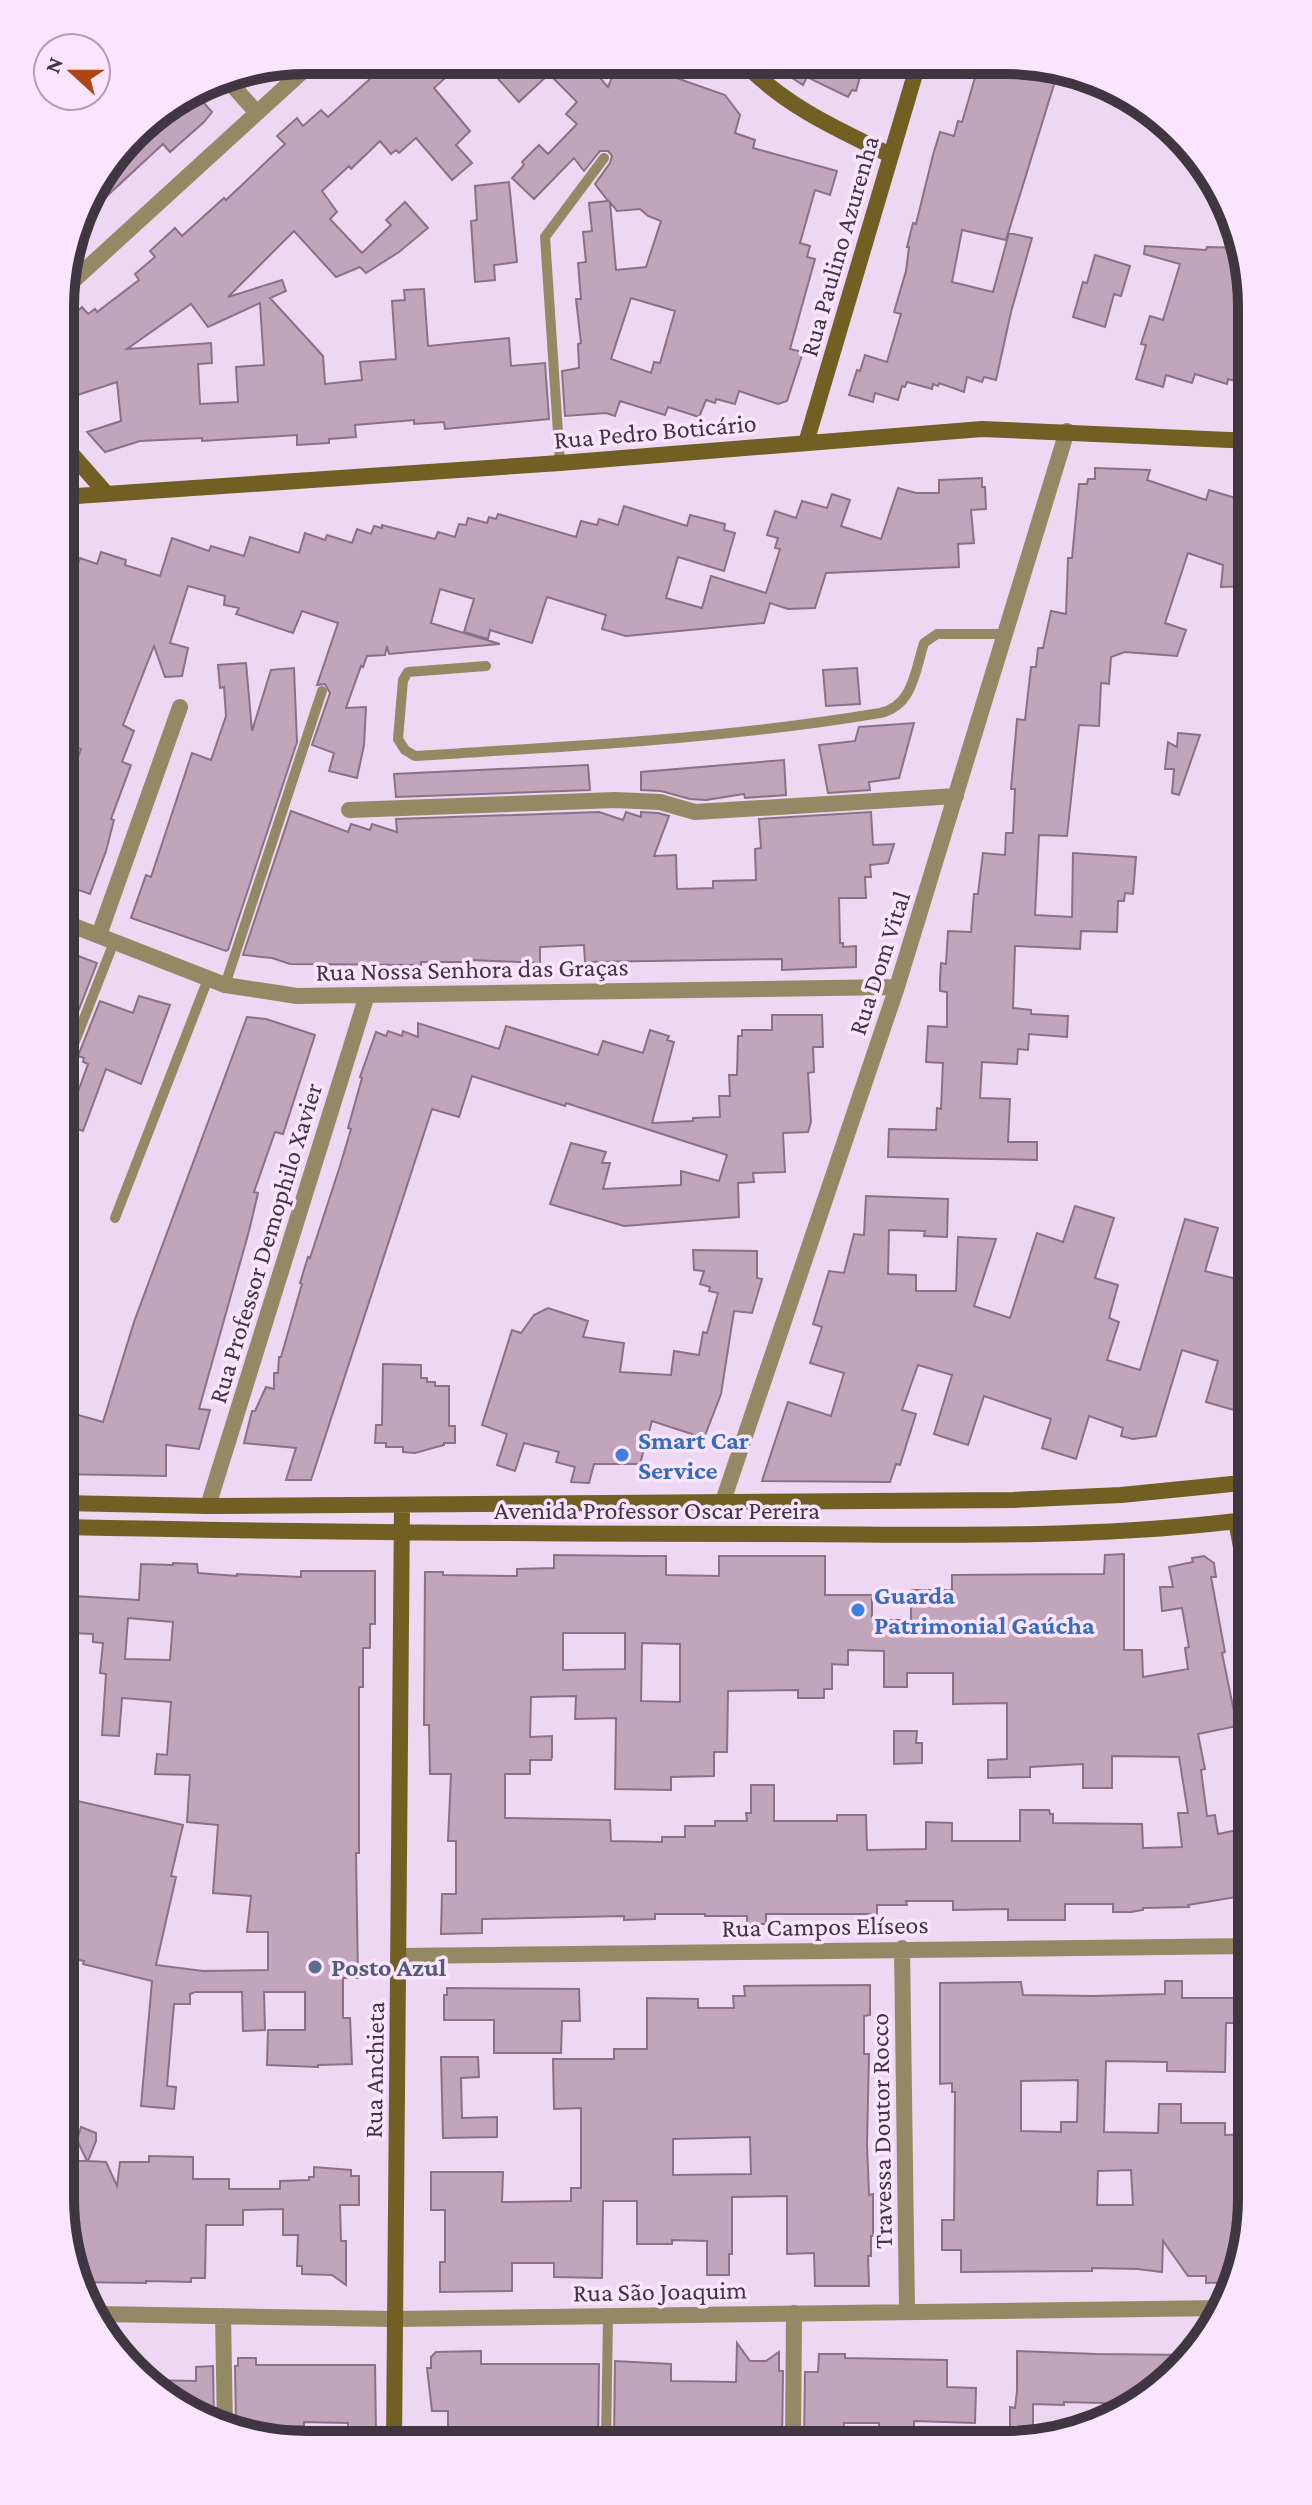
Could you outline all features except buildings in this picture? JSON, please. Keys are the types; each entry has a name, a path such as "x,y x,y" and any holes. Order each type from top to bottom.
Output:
{"street":[{"path":"76,278 300,74"},
{"path":"757,74 805,114 890,155"},
{"name":"Rua Paulino Azurenha","path":"806,443 915,74"},
{"path":"233,86 257,113"},
{"name":"Rua Pedro Boticário","path":"74,496 560,463 982,429 1238,440"},
{"name":"Rua Dom Vital","path":"722,1504 897,987 1067,431"},
{"path":"74,457 105,492"},
{"path":"106,939 180,707"},
{"path":"349,810 615,800 660,802 695,812 956,796"},
{"name":"Rua Nossa Senhora das Graças","path":"74,926 225,985 297,996 897,987"},
{"name":"Rua Professor Demophilo Xavier","path":"208,1506 367,995"},
{"name":"Avenida Professor Oscar Pereira","path":"74,1503 208,1506 722,1504 1044,1499 1121,1495 1238,1480"},
{"name":"Rua Anchieta","path":"394,2431 402,1505"},
{"name":"Avenida Professor Oscar Pereira","path":"74,1527 402,1534 1064,1534 1123,1533 1238,1521"},
{"name":"Rua Campos Elíseos","path":"399,1956 1238,1946"},
{"name":"Travessa Doutor Rocco","path":"902,1948 907,2312"},
{"name":"Rua São Joaquim","path":"105,2314 394,2319 1210,2308"},
{"path":"793,2431 794,2313"},
{"path":"223,2316 225,2415"}],"lane":[{"path":"560,463 545,237 604,158"},
{"path":"486,666 408,672 403,680 398,739 405,750 415,756 606,745 739,734 880,713 891,710 905,700 924,643 929,637 1006,634"},
{"path":"225,985 322,691"},
{"path":"74,1037 106,939"},
{"path":"115,1218 208,979"},
{"path":"606,2431 608,2316"}],"place":[{"name":"Smart Car Service","path":"622,1455"},
{"name":"Guarda Patrimonial Gaúcha","path":"858,1610"},
{"name":"Posto Azul","path":"315,1967"}]}
